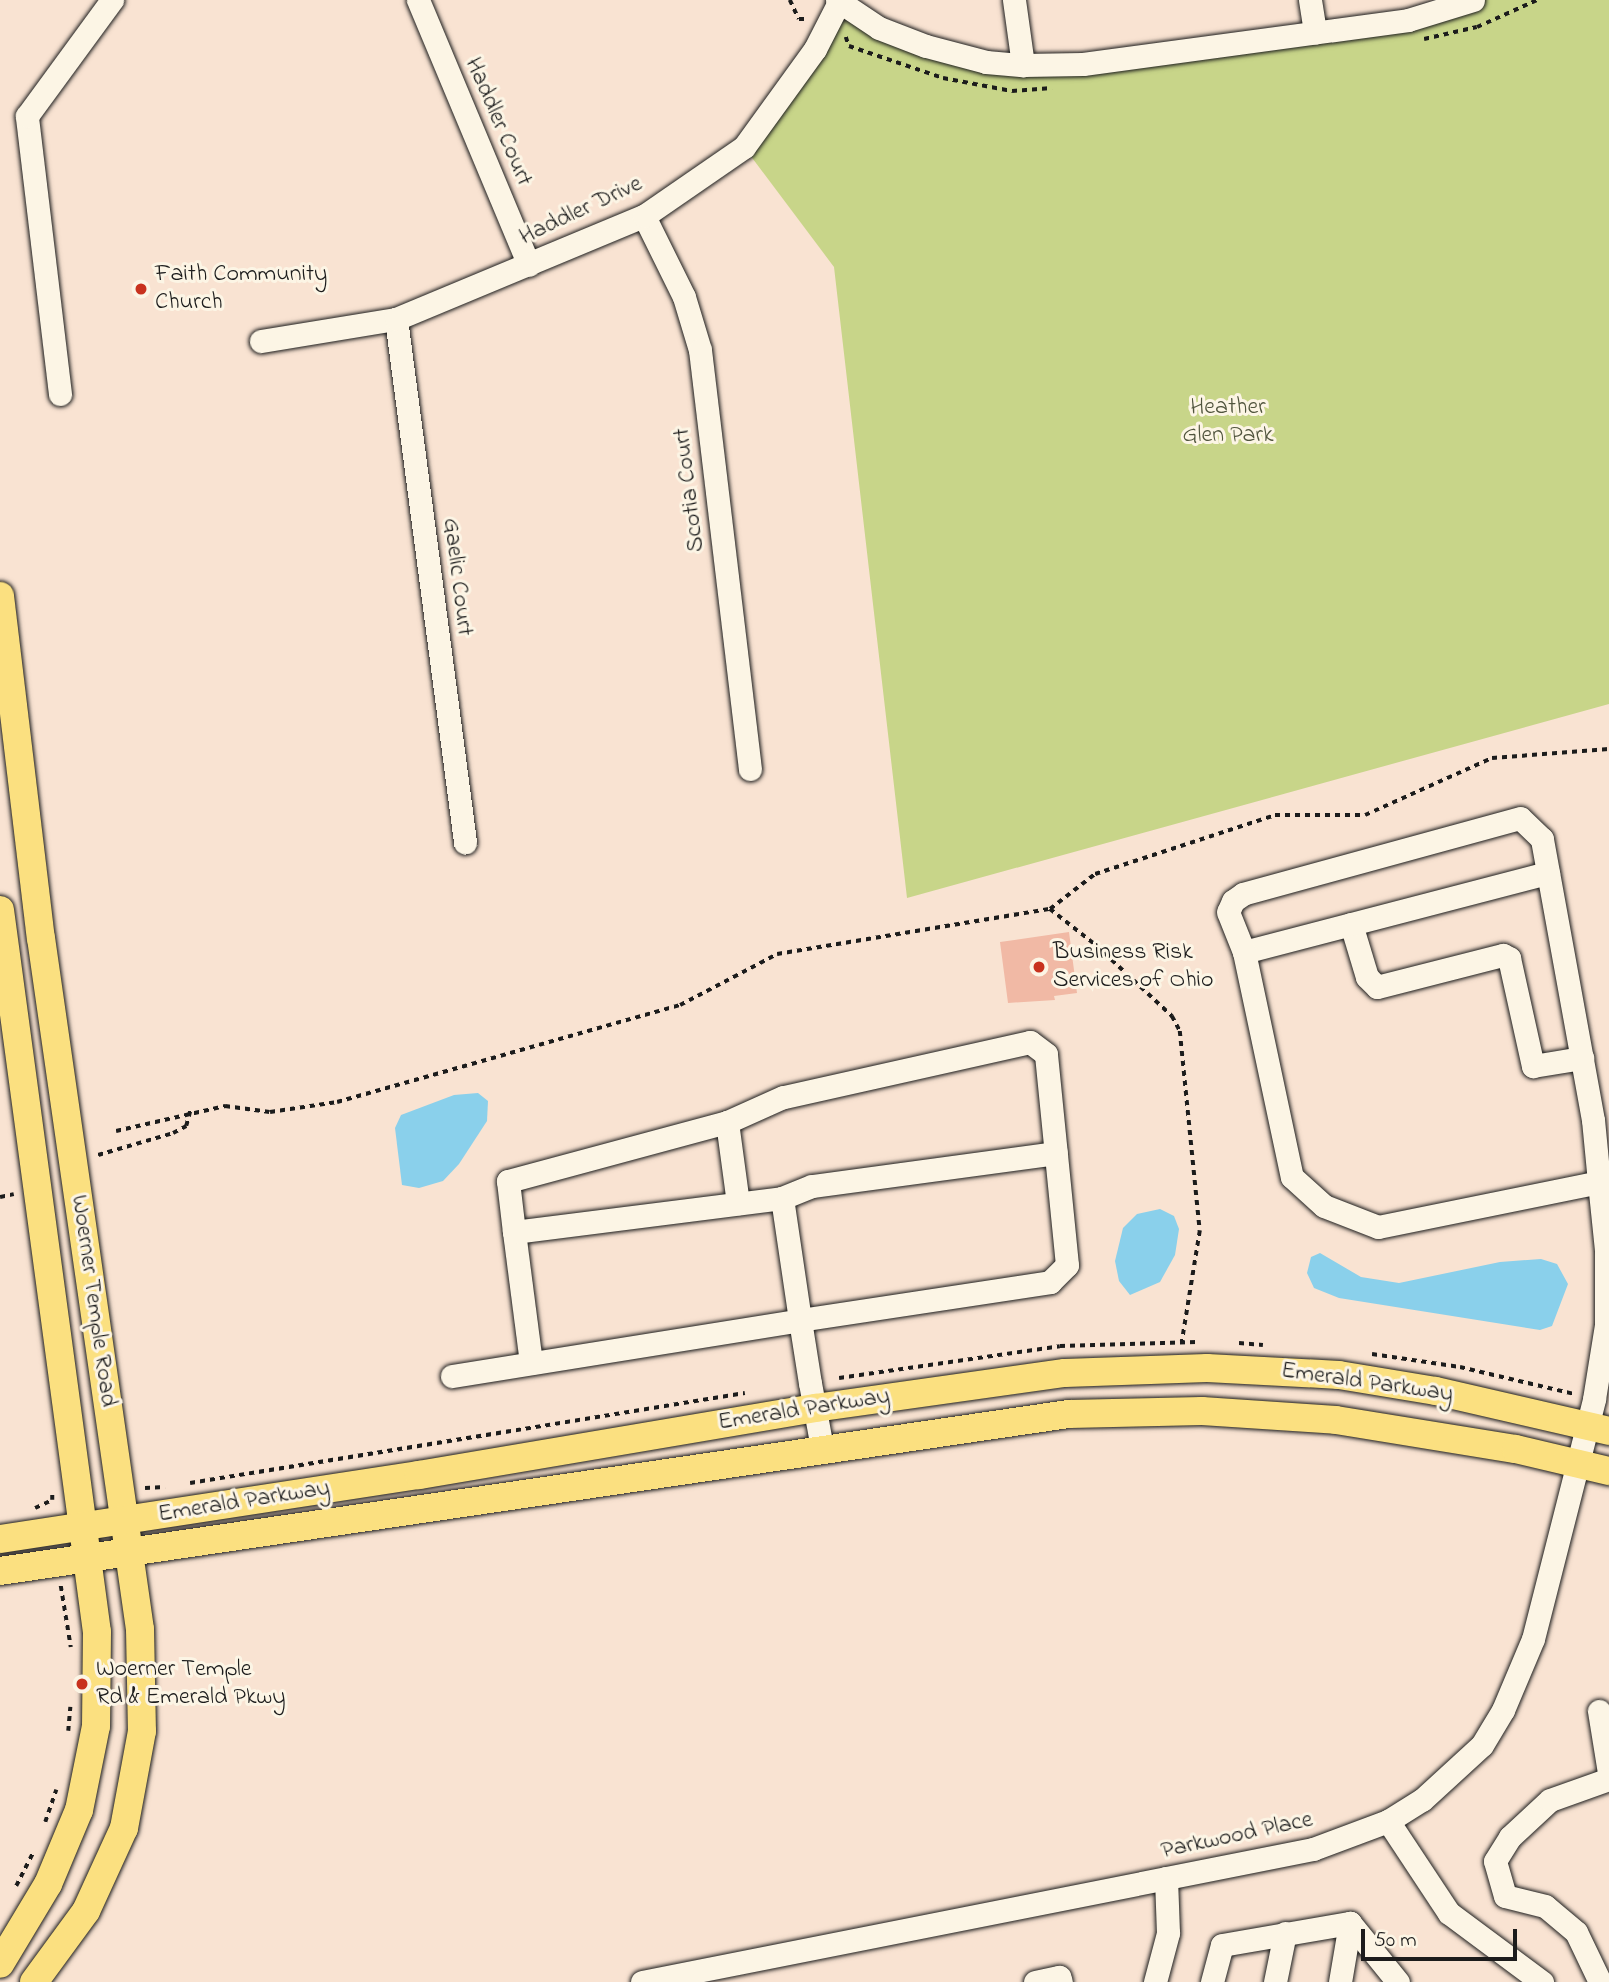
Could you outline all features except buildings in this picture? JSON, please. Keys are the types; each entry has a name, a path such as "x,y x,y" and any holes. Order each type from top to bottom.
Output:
{"main road":[{"name":"Woerner Temple Road","path":"0,596 41,938 140,1629 142,1731 124,1828 86,1911 34,1982"},
{"name":"Woerner Temple Road","path":"0,910 2,943 86,1526 97,1632 96,1726 79,1810 48,1884 0,1964"},
{"name":"Emerald Parkway","path":"0,1538 815,1408 1065,1373 1273,1370 1436,1391 1598,1428"},
{"name":"Emerald Parkway","path":"0,1572 822,1448 1069,1414 1202,1411 1336,1420 1578,1462 1609,1471"}],"street":[{"path":"60,394 27,116 112,0"},
{"name":"Haddler Court","path":"418,0 529,265"},
{"path":"1014,0 1023,65"},
{"path":"1310,0 1315,33"},
{"path":"838,1 879,28 926,46 986,62 1023,65 1083,64 1408,20 1473,0"},
{"name":"Haddler Drive","path":"261,341 396,319 644,216 744,147 815,49 838,1"},
{"name":"Scotia Court","path":"644,216 684,297 700,350 750,769"},
{"name":"Gaelic Court","path":"396,319 465,842"},
{"name":"Parkwood Place","path":"642,1982 1313,1849 1388,1821 1453,1776 1482,1745 1503,1710 1533,1639 1578,1462 1598,1428 1606,1325 1604,1181 1542,839 1520,818 1243,894 1228,912 1244,952"},
{"path":"1548,873 1244,952 1292,1177 1324,1206 1378,1227 1604,1181"},
{"path":"1351,924 1367,977 1377,987 1503,955 1509,958 1533,1066 1582,1058"},
{"path":"2,943 41,938"},
{"path":"452,1376 1050,1282 1067,1265 1046,1054 1030,1042 783,1097 727,1122 508,1181 531,1363"},
{"path":"727,1122 738,1203"},
{"path":"514,1233 782,1198 812,1186 1056,1153"},
{"path":"782,1198 822,1448"},
{"path":"1599,1711 1609,1773"},
{"path":"1600,1982 1576,1932 1545,1906 1505,1896 1494,1861 1510,1837 1550,1800 1609,1779"},
{"path":"1388,1821 1449,1913 1542,1982"},
{"path":"1155,1982 1168,1933 1166,1878"},
{"path":"1212,1982 1222,1945 1350,1923"},
{"path":"1340,1982 1350,1923"},
{"path":"1350,1923 1398,1982"},
{"path":"1275,1982 1285,1933"},
{"path":"1035,1982 1059,1977 1060,1982"}],"path":[{"path":"790,0 799,19"},
{"path":"116,1131 190,1111 226,1106 270,1112 337,1102 680,1005 777,954 1050,909 1095,874 1275,815 1364,815 1492,758 1609,749"},
{"path":"1050,909 1097,946 1172,1016 1180,1031 1200,1231 1182,1342"},
{"path":"98,1155 173,1133 186,1126 190,1111"},
{"path":"13,1181 16,1207"},
{"path":"0,1197 14,1194"},
{"path":"24,1510 52,1500 52,1485"},
{"path":"62,1595 72,1658"},
{"path":"66,1741 71,1694"},
{"path":"41,1836 57,1787"},
{"path":"12,1895 35,1848"}],"green space":[{"name":"Heather Glen Park","path":"1473,0 1609,0 1609,704 907,898 834,267 744,147 839,2 879,28 1023,65"}],"water":[{"path":"478,1093 488,1101 487,1121 459,1164 443,1181 419,1188 402,1185 395,1128 401,1115 454,1095"},
{"path":"1160,1209 1174,1216 1179,1229 1175,1255 1160,1282 1130,1295 1119,1281 1115,1261 1123,1228 1137,1214"},
{"path":"1320,1253 1361,1277 1399,1283 1500,1262 1541,1259 1557,1264 1568,1284 1552,1326 1540,1330 1339,1298 1314,1288 1307,1273 1311,1257"}],"place":[{"name":"Faith Community Church","path":"141,289"},
{"name":"Business Risk Services of Ohio","path":"1039,967"},
{"name":"Woerner Temple Rd & Emerald Pkwy","path":"82,1684"}]}
